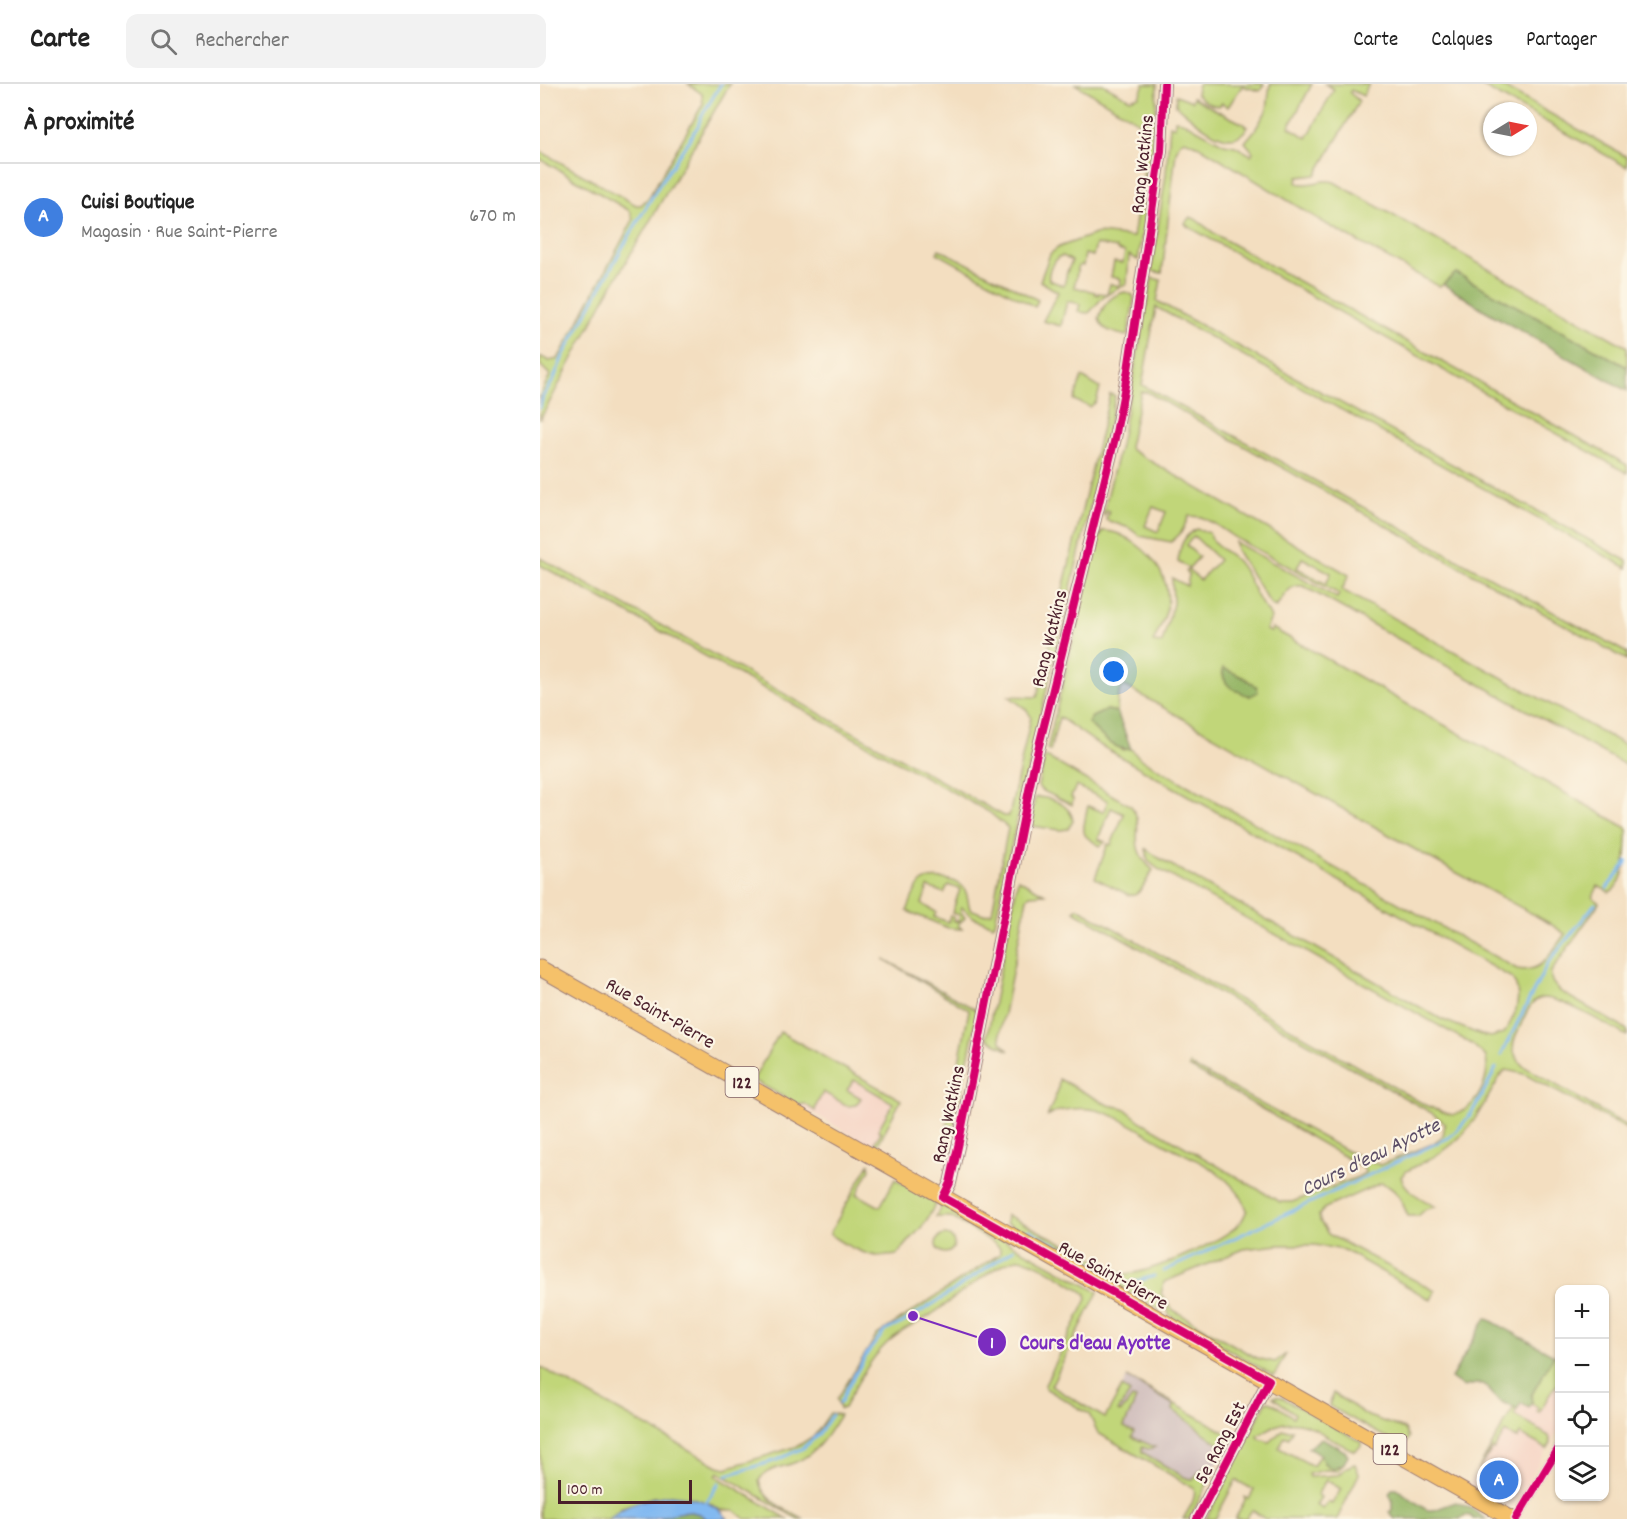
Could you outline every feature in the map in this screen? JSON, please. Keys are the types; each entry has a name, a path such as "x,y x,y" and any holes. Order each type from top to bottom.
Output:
{"main road":[{"name":"Rue Saint-Pierre","path":"540,968 1514,1519"}],"street":[{"name":"Rang Watkins","path":"943,1197 950,1184 959,1142 1033,770 1108,467 1128,370 1161,151 1164,84"},
{"name":"5e Rang Est","path":"1197,1519 1269,1380"},
{"path":"1514,1519 1559,1447"}],"shaded area":[{"path":"838,1065 901,1100 876,1148 798,1105 805,1104 815,1111"},
{"path":"1554,1355 1555,1436 1514,1505 1508,1507 1469,1485 1514,1407 1517,1409 1521,1403 1525,1405"},
{"path":"1127,1377 1232,1436 1203,1492 1098,1433"}],"green space":[{"path":"688,84 730,84 606,296 540,420 540,396 550,375 540,365 540,356 549,361 558,359 633,220 630,211 540,159 540,151 636,205 641,205 649,197 703,104 702,94"},
{"path":"1075,84 1103,84 1130,99 1139,96 1144,84 1157,84 1154,157 1138,260 1129,255 1127,283 1103,297 1089,313 1078,312 1080,304 1067,301 1061,326 1043,321 1058,292 1040,281 1050,254 1059,247 1098,233 1133,237 1149,128","holes":["1096,244 1125,252 1123,263 1114,262 1111,277 1121,279 1120,286 1110,284 1107,294 1098,293 1098,295 1095,292 1074,287 1078,268 1080,265 1083,266 1085,254 1093,256","1063,256 1072,261 1064,286 1049,280 1054,262 1058,257"]},
{"path":"1198,84 1264,84 1260,91 1242,86 1228,107 1222,103 1219,106 1209,104 1196,93"},
{"path":"1270,84 1312,84 1289,127 1307,138 1334,89 1325,84 1369,84 1363,96 1351,90 1350,93 1359,101 1357,105 1316,175 1298,177 1297,183 1334,182 1627,347 1627,367 1456,273 1440,287 1328,225 1199,146 1185,140 1180,142 1176,152 1162,273 1151,271 1166,175 1170,125 1175,127 1175,120 1182,121 1224,144 1235,146 1251,155 1253,152 1245,142 1267,110"},
{"path":"1478,84 1498,84 1530,102 1510,102"},
{"path":"1176,95 1192,101 1193,97 1248,126 1241,135 1232,138 1222,137 1202,126 1176,105"},
{"path":"1537,106 1627,157 1627,167 1537,117"},
{"path":"1190,217 1218,236 1627,465 1627,473 1187,226 1185,223"},
{"path":"939,249 1038,300 1035,307 937,253"},
{"path":"1456,273 1627,367 1627,391 1443,284"},
{"path":"1152,278 1161,280 1157,301 1627,561 1627,568 1156,307 1142,385 1627,653 1627,660 1147,392 1141,392 1129,447 1131,450 1349,575 1342,590 1627,746 1627,766 1303,586 1290,589 1276,607 1271,605 1236,550 1235,542 1337,598 1339,594 1201,517 1189,516 1181,533 1171,542 1140,536 1129,528 1106,520 1109,511 1107,510 1104,516 1103,514 1120,445","holes":["1153,507 1166,512 1158,532 1145,526","1302,558 1331,573 1326,584 1297,568"]},
{"path":"1125,292 1133,295 1134,299 1126,336 1106,329 1099,318 1108,301"},
{"path":"1082,377 1100,388 1096,402 1090,407 1074,400"},
{"path":"1110,394 1115,396 993,925 973,917 961,907 960,910 965,918 958,925 962,929 948,928 907,911 922,882 939,879 952,881 962,886 966,892 970,909 983,914 992,913 1008,828 989,812 540,565 540,558 1004,816 1008,816 1010,812 1031,717 1027,710 1009,696 1037,697","holes":["948,885 960,889 952,913 960,915 958,922 950,916 948,922 934,917 936,912 922,904 928,887 944,893"]},
{"path":"1196,529 1209,533 1218,546 1240,565 1271,618 1266,630 1271,632 1272,628 1627,828 1625,865 1619,882 1609,892 1598,886 1593,897 1599,903 1551,972 1551,978 1561,992 1627,1030 1627,1036 1569,1006 1546,998 1535,1001 1529,1008 1516,1035 1513,1049 1523,1066 1627,1126 1627,1129 1524,1074 1506,1070 1463,1134 1441,1152 1405,1172 1401,1177 1406,1187 1436,1207 1426,1209 1418,1216 1408,1216 1395,1192 1381,1183 1325,1208 1319,1215 1328,1234 1435,1291 1431,1300 1344,1250 1315,1245 1278,1245 1244,1249 1164,1282 1161,1294 1173,1310 1256,1358 1275,1362 1286,1354 1274,1376 1169,1315 1167,1305 1162,1304 1159,1310 1006,1223 1007,1215 1124,1274 1150,1269 1203,1247 1241,1222 1247,1210 1238,1192 1219,1174 1114,1116 1096,1110 1078,1109 1064,1110 1047,1117 1058,1090 1059,1079 1108,1105 1124,1108 1140,1121 1280,1202 1292,1202 1358,1177 1365,1173 1364,1168 1189,1067 1190,1065 1347,1151 1380,1165 1432,1144 1443,1136 1445,1123 1430,1112 1074,911 1078,908 1427,1106 1452,1115 1468,1107 1480,1093 1484,1084 1486,1057 1472,1044 1158,869 1148,861 1146,849 1441,1019 1491,1037 1504,1033 1515,1013 1518,999 1516,985 1512,978 1098,744 1059,717 1050,751 1047,749 1100,533 1101,537 1102,531 1107,531 1124,537 1136,544 1156,564 1164,580 1168,598 1163,621 1153,642 1162,643 1173,604 1172,578 1187,586 1189,575 1186,571 1188,569 1200,580 1219,560 1194,536 1186,545 1199,557 1189,568 1178,562 1182,543","holes":["1223,669 1244,678 1257,687 1250,696 1236,690 1226,681","1125,686 1549,923 1565,934 1540,965 1526,970 1517,969 1141,759 1131,749 1122,750 1092,717 1107,710 1117,712 1119,694"]},
{"path":"1223,668 1244,678 1257,687 1258,692 1250,696 1230,687 1224,680"},
{"path":"1107,710 1117,712 1131,749 1113,745 1088,723 1092,717"},
{"path":"1045,756 1131,806 1136,814 1139,852 1153,870 1141,890 1135,895 1129,895 1095,878 1108,844 1111,845 1124,814 1111,808 1098,839 1105,842 1100,846 1088,839 1084,826 1088,806 1103,812 1108,801 1076,786 1071,797 1072,805 1041,790 1038,786"},
{"path":"1035,798 1060,803 1069,811 1073,821 1068,829 1032,826 1030,822"},
{"path":"1018,879 1045,894 1030,895 1027,898 1000,1034 1001,1042 1009,1051 987,1038"},
{"path":"884,959 978,1011 954,1128 947,1124 969,1010"},
{"path":"780,1032 901,1100 876,1148 875,1142 881,1132 878,1130 893,1103 854,1080 847,1090 861,1098 856,1105 848,1106 823,1092 815,1111 805,1104 798,1105 753,1080"},
{"path":"869,1164 870,1169 857,1194 880,1207 895,1179 936,1203 925,1223 897,1255 877,1256 866,1253 845,1244 830,1233"},
{"path":"942,1205 1098,1292 1051,1386 1105,1418 1122,1387 1130,1393 1118,1411 1121,1412 1132,1398 1136,1399 1124,1427 1134,1432 1132,1437 1155,1447 1148,1449 1142,1447 1142,1452 1193,1480 1203,1468 1212,1467 1212,1475 1189,1519 1183,1519 1193,1500 1194,1488 1098,1433 1089,1414 1045,1388 1087,1299 1086,1294 1033,1262 1018,1259 999,1267 892,1339 874,1357 844,1408 840,1409 837,1399 877,1335 1000,1254 1000,1248 996,1244 951,1217 936,1217"},
{"path":"945,1235 951,1238 954,1244 951,1250 945,1253 939,1250 936,1244 939,1238"},
{"path":"1486,1318 1554,1355 1531,1396 1532,1402 1529,1408 1521,1403 1517,1410 1500,1401 1483,1384 1464,1387 1451,1378"},
{"path":"1554,1355 1555,1387 1539,1413 1538,1408 1532,1404 1531,1396"},
{"path":"540,1367 718,1466 726,1468 798,1446 815,1435 830,1413 840,1415 810,1454 766,1473 759,1481 761,1488 770,1499 803,1519 798,1519 718,1472 716,1476 788,1519 745,1519 734,1510 720,1510 711,1504 689,1497 653,1497 623,1507 609,1519 540,1519"},
{"path":"1127,1377 1232,1436 1227,1444 1219,1444 1173,1410 1174,1405"},
{"path":"1333,1393 1368,1416 1405,1429 1409,1438 1403,1447 1329,1406"},
{"path":"1273,1397 1283,1398 1361,1442 1361,1446 1355,1451 1309,1426 1298,1423 1286,1423 1273,1427 1258,1436 1269,1442 1283,1430 1292,1430 1289,1438 1285,1436 1279,1448 1313,1466 1320,1454 1324,1463 1338,1467 1344,1463 1338,1471 1325,1470 1308,1474 1309,1477 1338,1475 1347,1467 1355,1464 1359,1474 1337,1519 1265,1519 1252,1510 1246,1519 1235,1519 1245,1500 1244,1497 1249,1499 1254,1490 1236,1480 1215,1519 1206,1519 1267,1401 1293,1417 1295,1414","holes":["1326,1480 1341,1489 1332,1504 1328,1502 1323,1509 1316,1505 1321,1497 1317,1495"]},
{"path":"1514,1407 1517,1410 1514,1415 1549,1436 1551,1443 1547,1449 1520,1434 1517,1439 1505,1432 1478,1469"},
{"path":"1322,1438 1346,1452 1348,1456 1344,1463 1332,1469 1324,1463 1320,1454 1308,1448"},
{"path":"1392,1489 1397,1489 1427,1510 1434,1510 1456,1502 1486,1519 1473,1519 1465,1515 1460,1519 1395,1519 1389,1512 1392,1510 1392,1499 1389,1494"},
{"path":"687,1511 700,1514 706,1519 662,1519 661,1515"}],"water":[{"path":"670,1495 694,1498 709,1504 728,1519 706,1519 700,1514 687,1511 650,1519 609,1519 622,1509 637,1502"}],"waterway":[{"path":"540,408 543,396 553,381 563,356 621,250 658,187 698,126 721,84"},
{"name":"Cours d'eau Ayotte","path":"1607,888 1627,862"},
{"name":"Cours d'eau Ayotte","path":"1501,1055 1548,963 1595,904"},
{"name":"Cours d'eau Ayotte","path":"1164,1271 1448,1138 1470,1115 1496,1068"},
{"name":"Cours d'eau Ayotte","path":"1025,1231 1029,1230 1128,1284 1154,1276"},
{"name":"Cours d'eau Ayotte","path":"840,1403 868,1352 885,1331 941,1299 1014,1249"},
{"name":"Cours d'eau Ayotte","path":"727,1475 777,1460 803,1448 818,1435 832,1415"},
{"name":"Cours d'eau Ayotte","path":"705,1504 719,1483"}],"cycle path":[{"path":"1164,84 1161,151 1128,370 1115,438 1033,770 959,1142 950,1183 943,1197 1269,1380 1197,1519"},
{"path":"1516,1519 1559,1447"}],"place":[{"name":"Cours d'eau Ayotte","path":"913,1316"},
{"name":"Cuisi Boutique","path":"1499,1480"}]}
